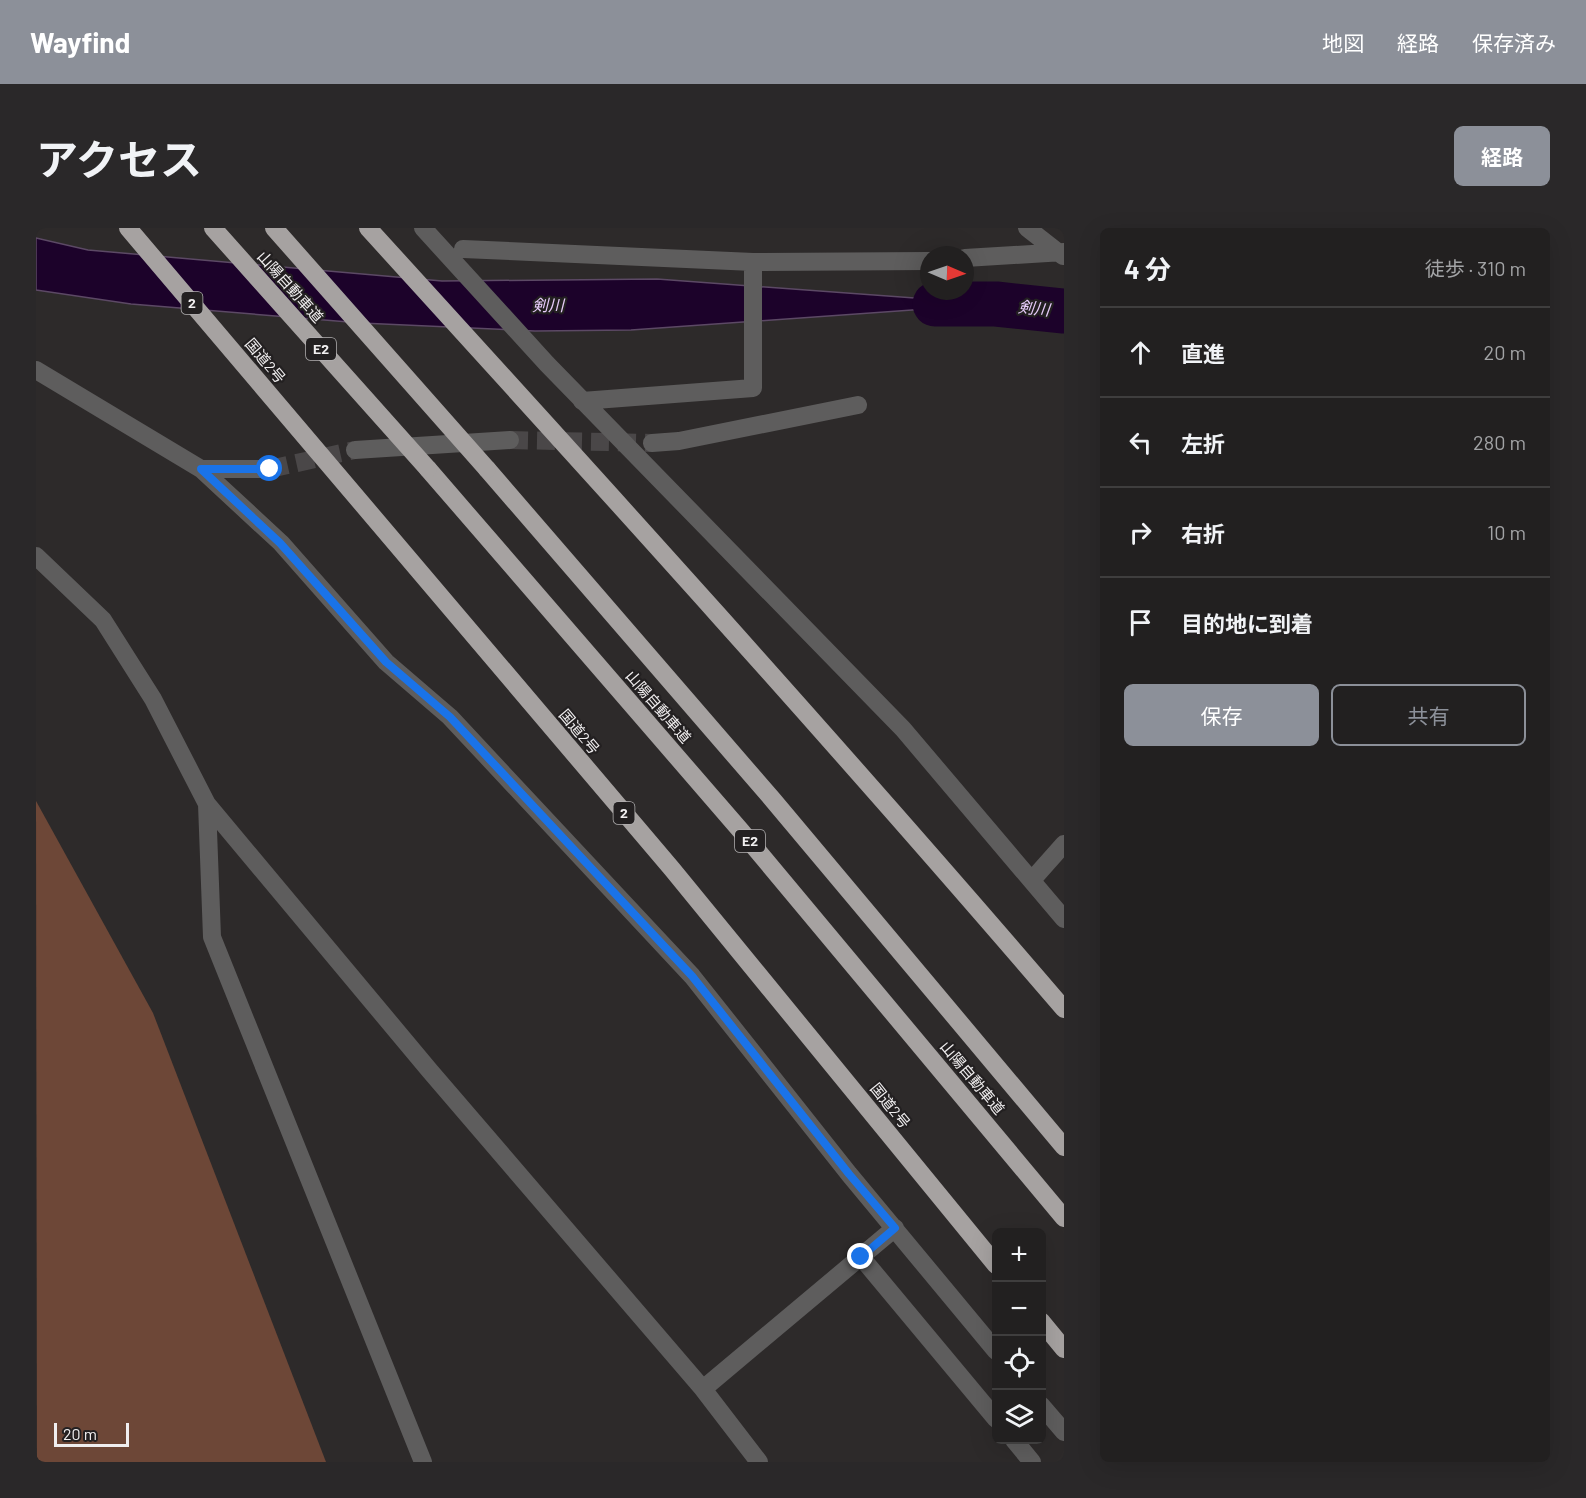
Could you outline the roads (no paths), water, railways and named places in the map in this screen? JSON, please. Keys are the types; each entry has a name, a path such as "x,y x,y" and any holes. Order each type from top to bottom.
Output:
{"highway":[{"name":"山陽自動車道","path":"213,228 428,469 741,831 1064,1218"},
{"name":"山陽自動車道","path":"274,228 487,469 773,800 1064,1147"},
{"path":"368,228 766,668 1064,1009"},
{"name":"国道2号","path":"133,234 672,869 992,1260"},
{"path":"1046,1327 1064,1349"}],"street":[{"path":"423,228 582,401 903,729 1064,919"},
{"path":"1027,228 1062,254"},
{"path":"463,249 753,262 920,261"},
{"path":"974,258 1062,254"},
{"path":"582,401 753,388 753,262"},
{"path":"36,370 201,469 280,543 386,662 450,717 692,976 849,1174 992,1346"},
{"path":"652,442 679,441 858,405"},
{"path":"355,450 510,440"},
{"path":"201,469 270,469"},
{"path":"36,556 103,620 153,699 207,804 430,1071 703,1389 759,1462"},
{"path":"207,804 212,937 423,1462"},
{"path":"1032,880 1064,844"},
{"path":"703,1389 895,1228"},
{"path":"861,1257 992,1414"},
{"path":"1046,1411 1064,1432"},
{"path":"1017,1444 1032,1462"}],"water":[{"path":"36,238 88,250 442,281 657,279 996,304 631,330 535,331 361,323 131,304 36,290"}],"waterway":[{"name":"剣川","path":"935,304 996,304 1064,311"}],"tunnel":[{"path":"510,440 652,443"},
{"path":"270,469 355,450"}]}
